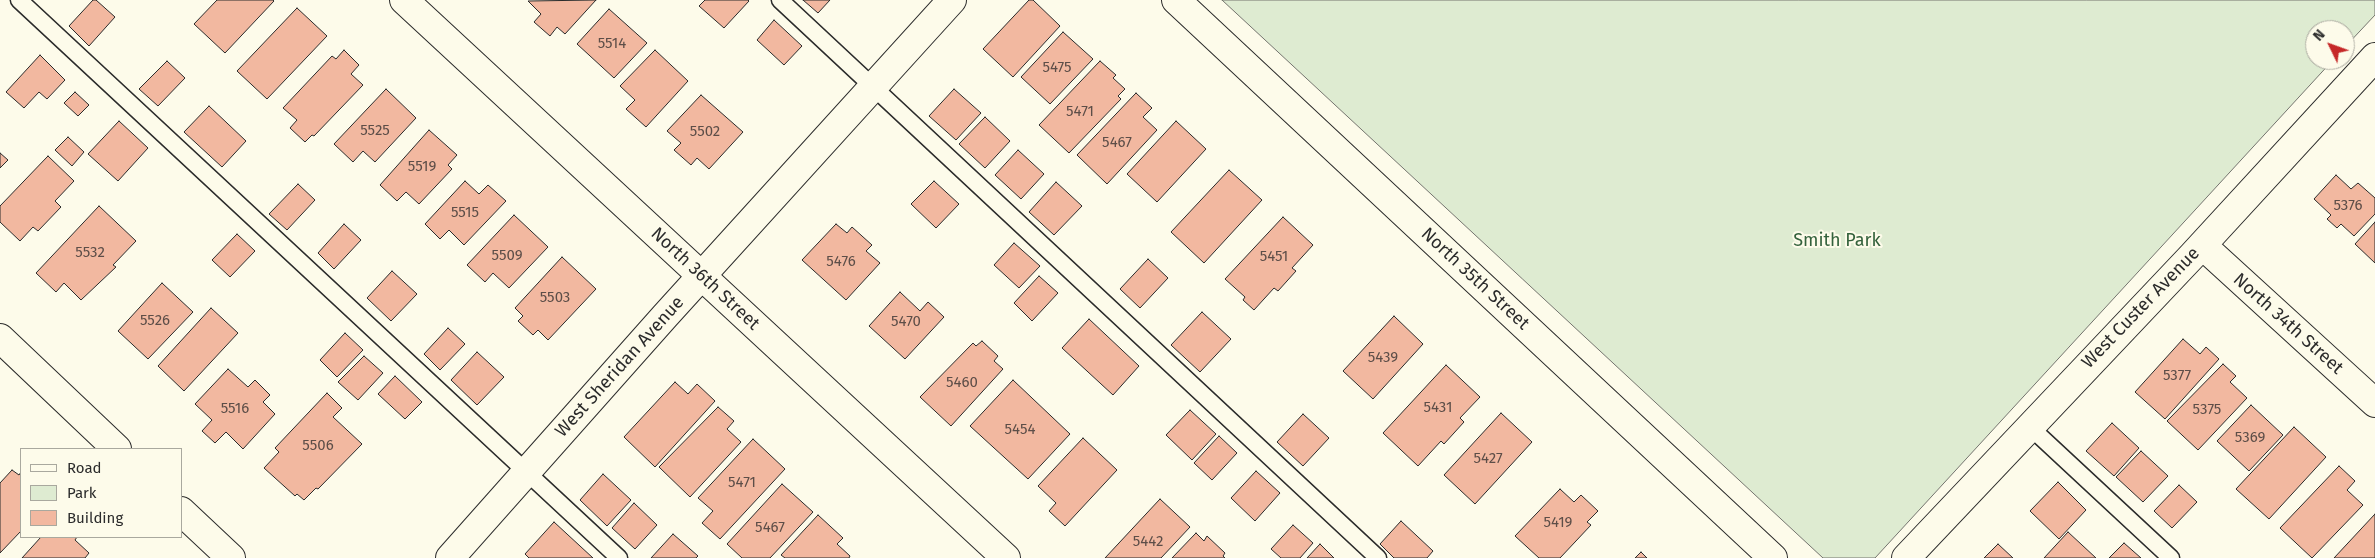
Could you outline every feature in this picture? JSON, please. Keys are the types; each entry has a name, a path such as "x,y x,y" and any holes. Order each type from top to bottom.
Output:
{"street":[{"name":"North 36th Street","path":"404,0 1006,558"},
{"name":"West Sheridan Avenue","path":"450,558 701,276 952,0"},
{"name":"North 35th Street","path":"1176,0 1773,558"},
{"name":"West Custer Avenue","path":"1906,558 2202,245 2375,56"},
{"name":"North 34th Street","path":"2202,245 2375,403"},
{"path":"0,338 116,448"},
{"path":"182,511 231,558"}],"lane":[{"path":"19,0 618,558"},
{"path":"780,0 1378,558"},
{"path":"2029,426 2171,558"}],"green space":[{"name":"Smith Park","path":"1222,0 2375,0 2375,15 2355,36 2355,20 2305,20 2305,70 2324,70 1875,558 1823,558"}],"building":[{"path":"93,0 96,0 115,17 89,46 69,26"},
{"path":"217,0 274,1 225,53 194,24"},
{"path":"596,0 565,34 557,27 550,36 534,22 541,14 528,1"},
{"path":"705,0 749,1 724,28 699,6"},
{"path":"803,0 830,0 818,13"},
{"path":"1029,0 1033,0 1060,26 1013,77 983,49"},
{"path":"297,8 327,36 267,99 237,71"},
{"path":"609,9 647,43 614,78 577,44"},
{"path":"774,20 802,46 784,65 757,40"},
{"path":"1063,32 1093,59 1050,104 1021,77"},
{"path":"344,50 359,65 351,74 363,85 314,136 312,135 305,142 290,128 297,120 283,108 332,56 336,59"},
{"path":"655,50 688,81 646,127 626,109 635,100 620,86"},
{"path":"40,55 65,80 47,99 39,92 24,108 6,92"},
{"path":"167,61 185,78 158,106 139,89"},
{"path":"1100,61 1116,75 1113,78 1125,89 1118,96 1121,99 1069,153 1039,125"},
{"path":"386,89 416,118 375,162 363,151 353,162 334,144"},
{"path":"954,89 981,113 956,140 929,116"},
{"path":"75,92 89,105 78,116 64,103"},
{"path":"1136,93 1152,108 1143,117 1157,130 1107,184 1077,155"},
{"path":"701,95 743,132 709,169 697,158 691,165 674,150 681,143 667,131"},
{"path":"209,106 246,141 222,167 184,132"},
{"path":"985,117 1010,141 985,168 959,144"},
{"path":"119,121 148,148 118,181 88,154"},
{"path":"1176,121 1206,149 1157,202 1127,174"},
{"path":"429,130 457,155 448,165 452,169 419,204 406,192 397,201 380,185"},
{"path":"68,137 84,152 72,166 55,150"},
{"path":"1018,150 1044,174 1021,199 995,175"},
{"path":"0,153 8,160 0,168"},
{"path":"48,156 74,181 55,201 61,207 38,231 33,227 20,241 0,222 0,206"},
{"path":"1229,170 1262,200 1204,263 1171,232"},
{"path":"2336,175 2351,189 2358,183 2375,198 2375,214 2354,236 2341,224 2337,228 2327,219 2331,215 2314,199"},
{"path":"465,181 479,194 488,185 506,201 464,245 449,230 440,239 425,224"},
{"path":"934,181 959,204 936,228 911,204"},
{"path":"1056,182 1082,206 1054,235 1029,212"},
{"path":"298,184 315,200 287,230 269,214"},
{"path":"99,206 136,241 113,265 116,267 81,300 64,283 56,292 36,273"},
{"path":"514,215 548,247 509,288 493,273 485,282 467,265"},
{"path":"1283,217 1313,245 1292,268 1296,271 1278,291 1274,288 1254,310 1243,300 1245,297 1225,279"},
{"path":"2375,222 2375,263 2355,244"},
{"path":"344,224 361,240 334,269 318,253"},
{"path":"836,224 847,233 852,227 872,245 866,251 880,263 846,300 802,260"},
{"path":"237,234 255,251 230,277 212,260"},
{"path":"1014,243 1040,266 1019,288 994,265"},
{"path":"562,257 596,289 548,340 538,330 533,335 518,321 523,316 515,308"},
{"path":"1148,259 1168,278 1140,308 1120,289"},
{"path":"392,271 417,294 391,321 367,298"},
{"path":"1039,276 1058,293 1032,321 1014,303"},
{"path":"162,283 193,312 148,359 118,331"},
{"path":"900,292 920,311 928,302 944,317 905,359 869,326"},
{"path":"211,308 238,333 184,391 158,366"},
{"path":"1202,312 1231,339 1200,372 1171,345"},
{"path":"1394,316 1423,344 1373,399 1343,371"},
{"path":"1089,319 1139,366 1113,395 1062,348"},
{"path":"448,328 465,344 440,370 424,354"},
{"path":"345,333 363,350 337,377 320,360"},
{"path":"2183,339 2200,354 2206,347 2219,359 2165,419 2135,392"},
{"path":"982,341 998,356 994,361 1003,369 951,426 920,397 973,343 976,346"},
{"path":"477,352 504,377 477,405 451,380"},
{"path":"364,356 383,373 358,400 338,382"},
{"path":"2223,364 2236,376 2230,382 2247,398 2198,450 2167,421"},
{"path":"1446,365 1480,397 1460,418 1464,422 1444,444 1441,441 1418,466 1383,433"},
{"path":"228,369 248,387 255,380 270,395 263,402 275,414 243,449 226,432 215,443 202,431 212,420 195,404"},
{"path":"395,376 422,402 405,419 378,394"},
{"path":"1013,380 1070,434 1028,479 970,426"},
{"path":"675,382 688,394 697,384 715,401 655,467 624,437"},
{"path":"327,393 342,408 333,417 362,444 318,489 316,488 304,500 297,494 295,496 264,468 279,452 275,448"},
{"path":"2251,405 2283,435 2249,471 2217,441"},
{"path":"718,407 734,421 727,429 741,442 690,497 659,467"},
{"path":"1190,410 1216,434 1192,460 1166,435"},
{"path":"1501,413 1532,442 1475,504 1444,475"},
{"path":"1303,414 1329,438 1303,466 1277,442"},
{"path":"2112,423 2139,448 2114,476 2086,451"},
{"path":"2294,427 2326,457 2269,519 2236,489"},
{"path":"1219,436 1237,453 1212,480 1194,463"},
{"path":"1083,438 1117,470 1065,526 1049,511 1056,503 1038,486"},
{"path":"753,439 785,469 720,539 702,523 713,511 698,498"},
{"path":"2141,451 2168,476 2143,502 2116,477"},
{"path":"2339,466 2355,481 2347,490 2363,505 2312,558 2280,528"},
{"path":"12,470 19,475 20,474 20,532 0,553 0,483"},
{"path":"1256,471 1280,493 1255,521 1231,498"},
{"path":"603,474 631,500 607,526 580,500"},
{"path":"2058,482 2086,510 2059,539 2030,511"},
{"path":"782,484 813,512 770,558 742,558 727,544"},
{"path":"2179,485 2197,502 2172,528 2154,511"},
{"path":"1560,489 1574,502 1581,495 1598,511 1587,522 1591,525 1560,558 1539,558 1515,536"},
{"path":"1160,499 1190,527 1161,558 1105,558"},
{"path":"634,503 657,525 635,549 612,528"},
{"path":"2375,514 2375,558 2334,558"},
{"path":"818,515 843,538 837,544 850,556 849,558 785,558 781,555"},
{"path":"1401,521 1433,551 1427,558 1394,558 1380,544"},
{"path":"554,522 593,558 529,558 525,554"},
{"path":"1293,525 1313,543 1300,558 1281,558 1271,549"},
{"path":"2068,532 2096,558 2044,558"},
{"path":"1196,533 1204,541 1207,536 1225,553 1223,556 1225,558 1172,558"},
{"path":"673,534 698,556 696,558 651,558"},
{"path":"40,538 76,538 75,540 89,553 85,558 22,558"},
{"path":"2124,543 2141,558 2109,558"},
{"path":"1320,544 1334,558 1307,558"},
{"path":"1998,544 2013,558 1984,558"},
{"path":"1641,552 1647,558 1635,558"}]}
